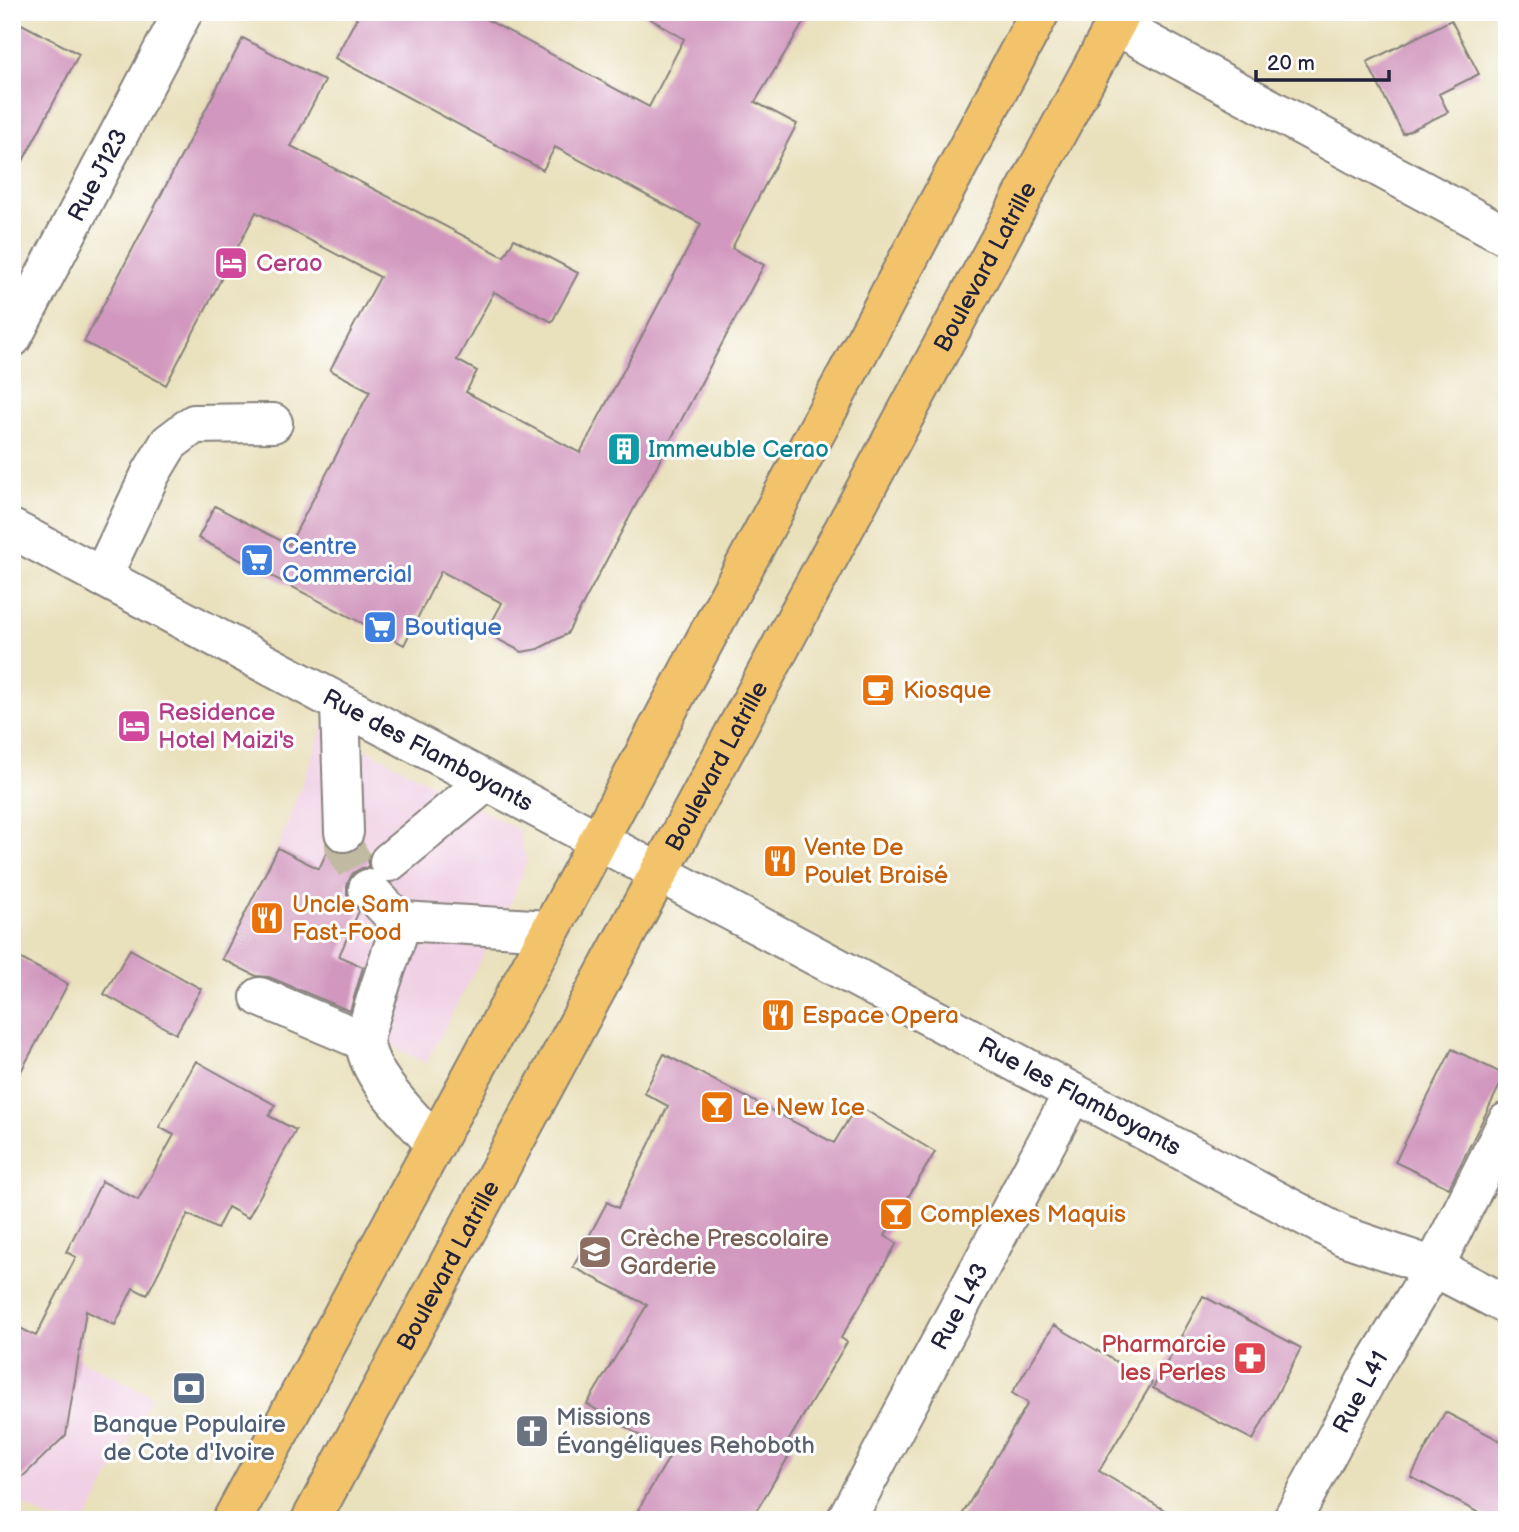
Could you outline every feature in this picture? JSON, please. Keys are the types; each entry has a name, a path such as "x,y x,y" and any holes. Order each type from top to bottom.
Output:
{"main road":[{"path":"232,1520 1040,12"},
{"name":"Boulevard Latrille","path":"311,1520 1119,19"}],"street":[{"name":"Rue J123","path":"12,338 183,12"},
{"path":"1119,19 1507,236"},
{"path":"102,577 151,473 169,443 194,424 273,423"},
{"name":"Rue des Flamboyants","path":"12,529 658,874"},
{"path":"340,705 344,832"},
{"path":"486,782 379,875 390,912 402,921 550,930"},
{"name":"Rue les Flamboyants","path":"658,874 1343,1236 1434,1267 1507,1305"},
{"path":"402,921 364,1041 380,1080 435,1144"},
{"path":"260,997 364,1041"},
{"name":"Rue L43","path":"846,1520 1073,1093"},
{"name":"Rue L41","path":"1292,1520 1374,1366 1434,1267 1507,1122"}],"shaded area":[{"path":"323,726 517,829 527,860 515,894 426,1063 255,975 309,864 278,848"},
{"path":"12,1324 152,1396 87,1520 52,1520 12,1499"}],"building":[{"path":"360,12 473,12 649,107 684,39 639,12 810,12 755,102 797,124 732,248 764,265 567,634 538,649 522,652 486,633 502,603 441,571 404,645 198,538 215,506 289,545 370,391 330,370 380,277 256,212 166,385 84,342 243,38 325,81 291,146 504,257 514,239 578,273 552,322 494,292 457,360 477,371 466,392 580,453 701,224 555,147 543,170 335,58"},
{"path":"12,19 79,54 12,182"},
{"path":"1451,20 1479,74 1439,94 1448,112 1403,134 1367,62"},
{"path":"329,847 334,852 344,854 355,851 368,856 368,868 353,873 347,884 347,895 359,911 339,956 363,967 350,1011 269,977 256,976 222,959 278,848 319,869"},
{"path":"130,949 201,989 176,1034 104,994"},
{"path":"12,954 68,984 12,1088"},
{"path":"1452,1049 1505,1075 1449,1188 1395,1162"},
{"path":"664,1054 834,1143 857,1105 935,1152 885,1236 897,1243 841,1338 847,1342 786,1445 793,1449 751,1520 632,1520 671,1454 587,1404 647,1305 573,1267 607,1202 618,1208 668,1106 644,1093"},
{"path":"196,1061 275,1105 269,1116 296,1130 248,1218 228,1207 217,1229 188,1214 147,1295 133,1288 115,1325 86,1311 66,1435 12,1487 12,1324 36,1336 76,1257 66,1252 102,1181 138,1200 174,1135 159,1127"},
{"path":"1203,1296 1301,1348 1253,1440 1153,1388"},
{"path":"1054,1325 1152,1383 1099,1471 1181,1520 959,1520 1028,1403 1012,1393"},
{"path":"1445,1412 1507,1444 1507,1520 1492,1520 1411,1477"}],"tunnel":[{"path":"344,832 344,846 368,889"}],"place":[{"name":"Cerao","path":"231,263"},
{"name":"Immeuble Cerao","path":"624,449"},
{"name":"Centre Commercial","path":"257,560"},
{"name":"Boutique","path":"380,627"},
{"name":"Kiosque","path":"878,690"},
{"name":"Residence Hotel Maizi's","path":"134,726"},
{"name":"Vente De Poulet Braisé","path":"780,861"},
{"name":"Uncle Sam Fast-Food","path":"267,918"},
{"name":"Espace Opera","path":"778,1015"},
{"name":"Le New Ice","path":"717,1107"},
{"name":"Complexes Maquis","path":"896,1214"},
{"name":"Crèche Prescolaire Garderie","path":"595,1252"},
{"name":"Pharmarcie les Perles","path":"1250,1358"},
{"name":"Banque Populaire de Cote d'Ivoire","path":"189,1388"},
{"name":"Missions Évangéliques Rehoboth","path":"532,1431"}]}
